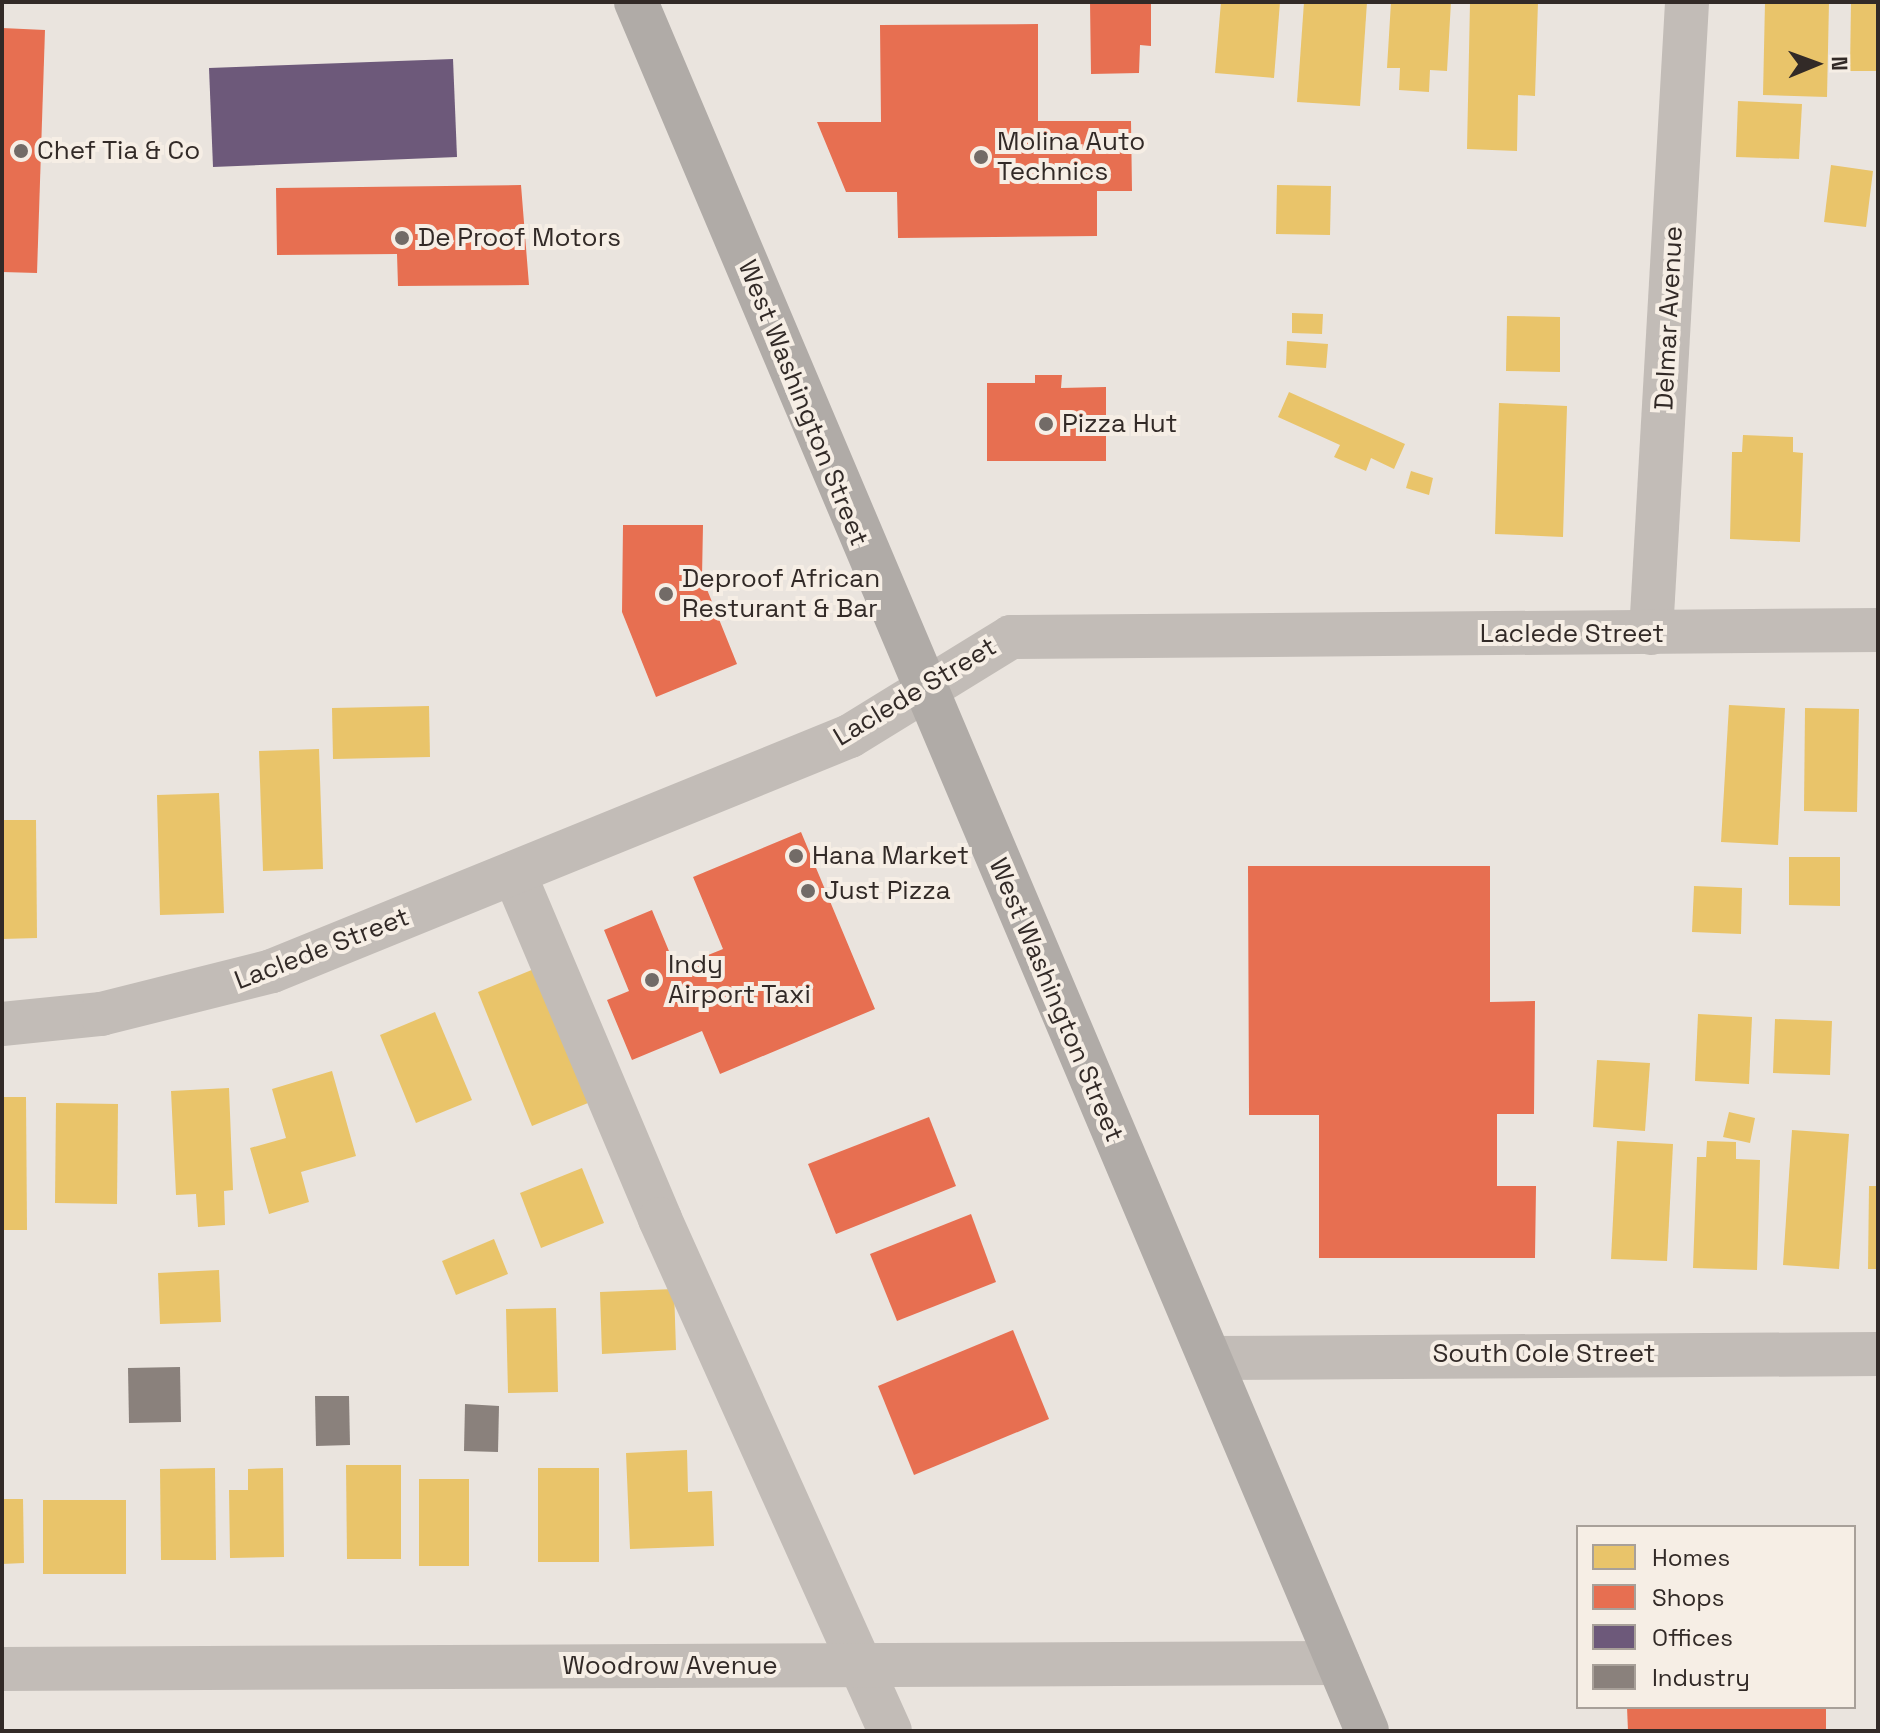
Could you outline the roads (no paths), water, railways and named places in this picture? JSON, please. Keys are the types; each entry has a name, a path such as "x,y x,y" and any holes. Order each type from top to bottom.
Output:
{"main road":[{"name":"West Washington Street","path":"636,2 922,690 1367,1731"}],"street":[{"name":"Delmar Avenue","path":"1651,633 1687,2"},
{"name":"Laclede Street","path":"2,1024 101,1014 229,985 850,736 1011,637 1878,630"},
{"path":"514,873 660,1219 865,1665 890,1731"},
{"name":"South Cole Street","path":"1210,1358 1878,1354"},
{"name":"Woodrow Avenue","path":"2,1669 1338,1663"}],"place":[{"name":"Chef Tia & Co","path":"21,151"},
{"name":"Molina Auto Technics","path":"981,157"},
{"name":"De Proof Motors","path":"402,238"},
{"name":"Pizza Hut","path":"1046,424"},
{"name":"Deproof African Resturant & Bar","path":"666,594"},
{"name":"Hana Market","path":"796,856"},
{"name":"Just Pizza","path":"808,891"},
{"name":"Indy Airport Taxi","path":"652,980"}]}
